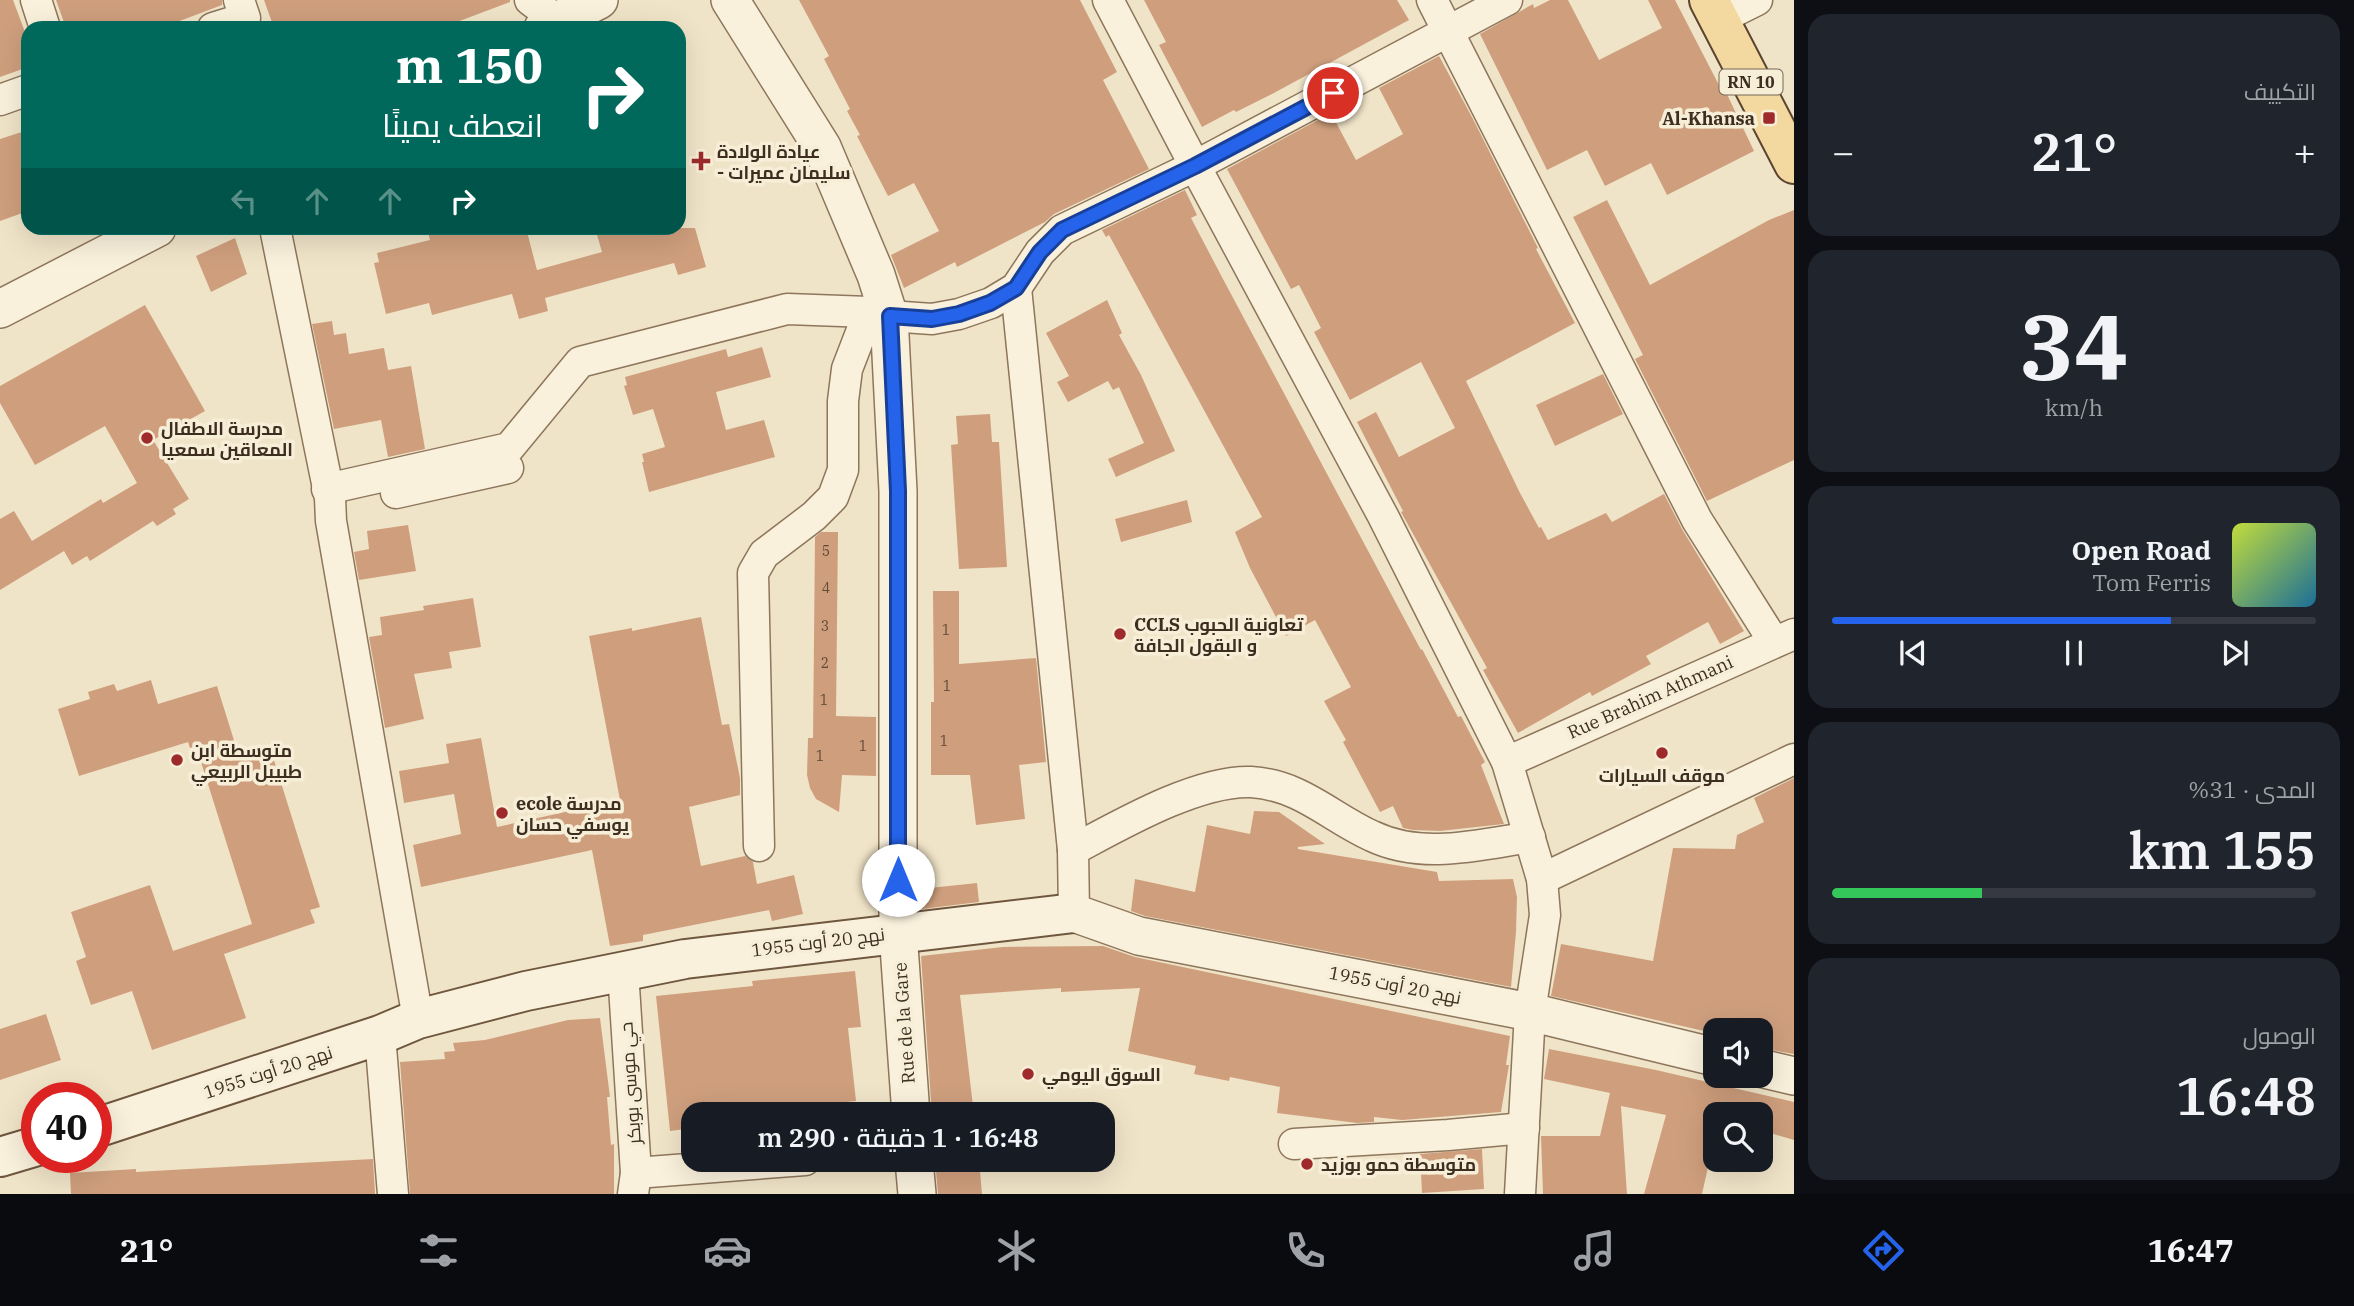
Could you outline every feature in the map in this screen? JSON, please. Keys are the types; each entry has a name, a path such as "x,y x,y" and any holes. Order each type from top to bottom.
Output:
{"main road":[{"name":"RN 10","path":"1714,10 1794,164"},
{"name":"نهج 20 أوت 1955","path":"112,1123 380,1035 418,1018 526,991 685,959 1074,913"},
{"path":"0,1157 21,1151"}],"street":[{"path":"36,0 43,21"},
{"path":"543,16 599,0"},
{"name":"Rue de la Gare","path":"730,0 822,147 876,275 898,491 898,932 910,1102"},
{"path":"1108,0 1383,516 1507,762 1542,879 1545,915 1530,1012 1520,1194"},
{"path":"1432,0 1697,520 1784,638"},
{"path":"329,498 509,447 580,362 788,309 932,319 959,314 990,303 1016,288 1040,252 1062,230 1195,166 1507,0"},
{"path":"1714,10 1757,0"},
{"path":"0,100 21,92"},
{"path":"0,309 143,235"},
{"path":"276,235 329,498 333,535 418,1018"},
{"path":"1016,288 1073,850 1074,913"},
{"path":"759,846 753,573 764,554 814,516 832,497 843,470 843,401 847,369 879,314"},
{"name":"Rue Brahim Athmani","path":"1507,762 1784,638"},
{"path":"1542,879 1794,760"},
{"path":"1073,850 1149,810 1181,797 1249,782 1278,785 1318,803 1373,837 1404,847 1443,850 1530,837"},
{"name":"نهج 20 أوت 1955","path":"1074,913 1139,936 1530,1012 1703,1054"},
{"name":"حي موسى بوبكر","path":"623,971 648,1183"},
{"path":"380,1035 393,1194"},
{"path":"1773,1071 1794,1076"},
{"path":"1294,1144 1524,1128"},
{"path":"648,1183 723,1172"},
{"path":"915,1172 917,1194"}],"building":[{"path":"0,0 13,0 21,21 21,70 0,77"},
{"path":"56,0 222,0 222,5 180,21 64,21"},
{"path":"264,0 510,0 460,21 272,21"},
{"path":"799,0 1080,0 1117,72 1103,80 1149,169 1054,214 1045,222 957,267 955,262 904,288 891,255 939,231 914,183 888,196 857,136 860,135 847,111 850,109 824,59 829,56"},
{"path":"1144,0 1397,0 1409,20 1272,94 1202,127 1159,45 1166,42"},
{"path":"1550,0 1568,0 1599,60 1662,28 1648,0 1675,0 1721,89 1724,88 1754,151 1667,195 1651,163 1605,186 1587,150 1547,170 1480,34 1533,4 1534,8"},
{"path":"1439,56 1575,323 1466,381 1520,493 1548,540 1606,513 1612,522 1664,494 1682,529 1744,631 1720,644 1708,622 1646,656 1651,664 1592,696 1590,692 1518,733 1483,670 1487,668 1401,512 1403,511 1357,422 1376,412 1399,457 1455,428 1421,362 1350,400 1314,332 1321,328 1299,285 1291,289 1227,169 1331,113 1356,160 1403,134 1379,88"},
{"path":"21,132 21,214 0,221 0,139"},
{"path":"1185,190 1197,215 1191,218 1421,650 1485,762 1481,765 1504,824 1440,831 1413,830 1403,828 1393,806 1380,812 1324,701 1351,687 1315,620 1286,636 1250,568 1235,532 1262,517 1109,235 1106,237 1102,230"},
{"path":"1607,200 1650,285 1769,220 1794,210 1794,460 1707,501 1635,359 1643,355 1573,217"},
{"path":"686,228 695,228 706,267 678,275 674,263 545,298 548,311 519,319 512,294 432,315 429,303 386,314 374,263 379,262 377,253 430,240 429,235 528,235 537,270 602,252 597,235 686,235"},
{"path":"235,238 247,274 211,292 196,256"},
{"path":"1107,300 1122,333 1119,335 1141,375 1175,451 1116,477 1108,459 1144,443 1119,387 1113,390 1108,381 1068,402 1057,382 1069,376 1046,333"},
{"path":"145,305 205,411 153,440 189,499 173,509 176,514 157,526 153,521 90,561 87,556 72,565 64,551 0,590 0,519 14,511 32,541 101,499 103,503 137,483 105,426 35,465 0,403 0,386"},
{"path":"332,321 334,335 346,333 349,354 384,348 388,370 411,366 425,449 388,457 381,420 334,429 312,324"},
{"path":"762,347 771,377 716,392 726,430 764,420 775,457 649,492 642,454 665,447 653,409 633,415 624,386 627,385 625,377 726,349 728,357"},
{"path":"1603,374 1623,414 1555,446 1536,405"},
{"path":"990,414 992,442 999,442 1007,567 959,569 951,445 958,444 956,416"},
{"path":"1187,500 1192,522 1121,542 1115,519"},
{"path":"408,525 416,571 359,580 354,552 369,549 367,531"},
{"path":"821,532 838,532 836,716 876,717 876,776 842,775 839,812 816,799 807,775 808,738 813,738 815,537"},
{"path":"933,591 959,591 959,664 1036,658 1046,762 1019,765 1025,819 976,825 970,775 931,775 931,702 934,702"},
{"path":"473,598 481,647 449,652 452,668 414,674 424,719 385,728 369,637 382,635 380,617 424,610 423,606"},
{"path":"701,617 722,725 729,724 740,778 740,795 689,807 701,866 745,856 753,862 757,884 794,875 803,914 772,921 769,910 643,935 643,941 610,946 592,850 421,887 413,845 461,834 454,794 404,803 399,771 449,763 446,744 481,738 497,827 620,800 589,636 632,628 632,631"},
{"path":"151,680 158,704 217,686 238,753 259,747 262,757 272,754 320,907 310,910 315,923 224,954 246,1018 152,1050 132,991 91,1005 76,961 86,957 71,912 150,885 173,951 252,924 196,746 190,748 188,742 79,776 58,709 90,699 88,692 114,684 117,691"},
{"path":"1794,778 1794,1054 1773,1050 1773,1018 1703,1018 1703,1031 1551,996 1561,944 1653,961 1673,848 1735,849 1737,835 1764,822 1754,798"},
{"path":"1254,811 1279,812 1325,844 1298,849 1437,872 1439,881 1513,879 1517,897 1511,987 1145,916 1131,911 1135,879 1195,892 1207,825 1250,834"},
{"path":"977,883 979,902 922,909 920,889"},
{"path":"1103,946 1135,957 1510,1036 1506,1065 1509,1065 1501,1112 1402,1120 1374,1117 1374,1122 1357,1123 1277,1113 1280,1087 1230,1077 1229,1081 1194,1074 1196,1066 1128,1051 1140,988 1061,992 1061,988 960,995 972,1102 931,1102 921,956 1003,947"},
{"path":"855,971 861,1027 848,1028 856,1101 681,1102 681,1130 670,1131 656,996 753,986 752,981"},
{"path":"46,1014 61,1060 0,1080 0,1029"},
{"path":"600,1018 610,1097 607,1097 611,1145 614,1144 614,1194 410,1194 400,1062 445,1059 444,1052 455,1051 453,1043 485,1040 568,1020"},
{"path":"1549,1049 1703,1081 1703,1088 1734,1088 1794,1102 1794,1140 1773,1134 1773,1102 1703,1102 1703,1172 1707,1172 1702,1194 1644,1194 1666,1115 1621,1106 1627,1194 1543,1194 1541,1136 1600,1136 1610,1093 1544,1079"},
{"path":"1482,1149 1484,1189 1422,1193 1420,1154"},
{"path":"373,1159 375,1194 71,1194 70,1173 112,1173 112,1170 136,1169 136,1172"},
{"path":"936,1172 980,1172 982,1194 938,1194"}],"place":[{"name":"Al-Khansa","path":"1769,118"},
{"name":"عيادة الولادة - سليمان عميرات","path":"701,161"},
{"name":"مدرسة الاطفال المعاقين سمعيا","path":"147,438"},
{"name":"CCLS تعاونية الحبوب و البقول الجافة","path":"1120,634"},
{"name":"موقف السيارات","path":"1662,753"},
{"name":"متوسطة ابن طبيبل الربيعي","path":"177,760"},
{"name":"ecole مدرسة يوسفي حسان","path":"502,813"},
{"name":"السوق اليومي","path":"1028,1074"},
{"name":"متوسطة حمو بوزيد","path":"1307,1164"}],"route":[{"path":"898,880 898,491 890,316 932,319 959,314 990,303 1016,288 1040,252 1062,230 1195,166 1333,93"}]}
